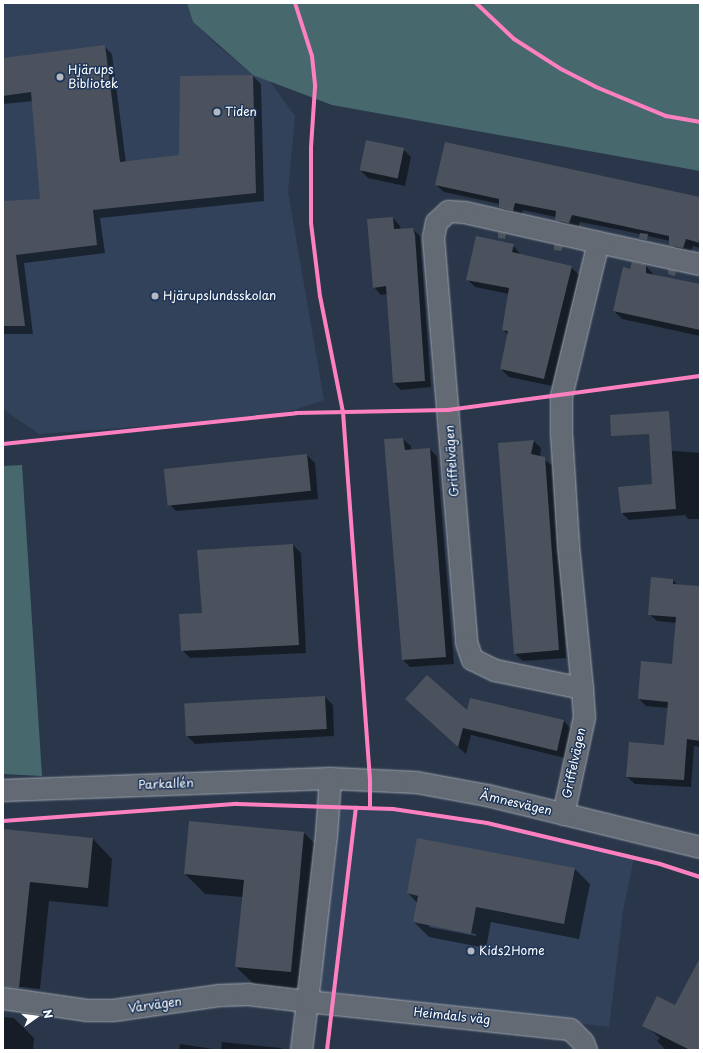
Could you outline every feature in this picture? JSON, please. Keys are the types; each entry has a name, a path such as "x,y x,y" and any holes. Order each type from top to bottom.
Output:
{"street":[{"name":"Griffelvägen","path":"582,688 496,670 472,659 466,642 433,237 436,222 448,211 464,212 700,264"},
{"name":"Griffelvägen","path":"563,814 584,717 568,544 561,433 561,396 598,242"},
{"name":"Ämnesvägen","path":"330,778 416,782 486,795 700,847"},
{"name":"Parkallén","path":"3,790 330,778"},
{"path":"301,1050 326,835 330,778"},
{"name":"Vårvägen","path":"3,998 86,1010 113,1010 220,996 248,994 307,1001"},
{"name":"Heimdals väg","path":"307,1001 570,1029 583,1042 586,1050"}],"shaded area":[{"name":"Hjärupslundsskolan","path":"3,3 187,3 193,22 218,46 253,75 269,80 295,116 288,192 324,400 273,417 39,434 3,409"},
{"name":"Kids2Home","path":"370,808 459,818 634,858 623,911 609,1027 321,991 328,809"}],"green space":[{"path":"187,3 700,3 700,171 332,105 253,75 193,22"},
{"path":"22,465 42,776 3,774 3,466"}],"building":[{"path":"105,45 120,162 179,155 180,76 253,75 256,193 93,210 97,245 16,255 25,326 3,326 3,201 40,199 31,92 3,96 3,58"},
{"path":"366,140 404,148 398,178 360,170"},
{"path":"445,142 700,197 700,243 686,239 683,248 669,245 669,236 572,215 569,223 555,220 556,211 515,203 513,211 499,207 499,199 435,185"},
{"path":"393,217 394,229 413,228 415,235 425,381 393,383 386,286 373,288 367,219"},
{"path":"498,232 506,234 505,239 498,238"},
{"path":"640,233 648,234 647,240 639,238"},
{"path":"476,236 514,244 512,252 572,266 544,379 500,369 508,331 502,330 509,288 466,280"},
{"path":"554,244 563,246 561,251 554,250"},
{"path":"632,262 646,265 646,273 700,284 700,330 613,311 623,267 630,269"},
{"path":"668,269 676,271 675,276 668,274"},
{"path":"669,411 676,509 621,513 618,487 652,484 649,434 611,436 610,415"},
{"path":"403,438 405,450 430,448 446,657 402,660 384,439"},
{"path":"534,440 531,454 545,457 559,650 514,654 498,443"},
{"path":"307,454 311,491 168,506 164,469"},
{"path":"293,544 299,645 181,651 179,614 202,613 197,550"},
{"path":"651,577 673,579 673,584 700,586 700,741 687,739 684,780 626,777 629,742 664,745 668,702 638,699 641,661 672,664 676,617 648,615"},
{"path":"427,675 467,710 470,698 564,720 557,751 463,728 458,747 405,699"},
{"path":"325,696 327,729 186,736 184,703"},
{"path":"189,821 304,832 291,972 235,967 244,880 184,874"},
{"path":"3,829 93,838 88,888 30,882 19,988 3,986"},
{"path":"417,838 575,868 564,924 476,907 471,934 413,922 418,896 407,893"},
{"path":"700,958 700,1050 690,1050 642,1026 657,996 675,1005"}],"cycle path":[{"path":"295,3 312,56 315,87 311,148 311,223 320,296 343,412 370,780 370,808"},
{"path":"476,3 514,39 561,69 596,87 666,116 700,122"},
{"path":"3,444 296,413 448,410 700,376"},
{"path":"3,821 237,804 393,809 487,823 660,864 700,877"},
{"path":"327,1050 356,808"}],"place":[{"name":"Hjärups Bibliotek","path":"60,77"},
{"name":"Tiden","path":"217,112"},
{"name":"Hjärupslundsskolan","path":"155,296"},
{"name":"Kids2Home","path":"471,951"}]}
